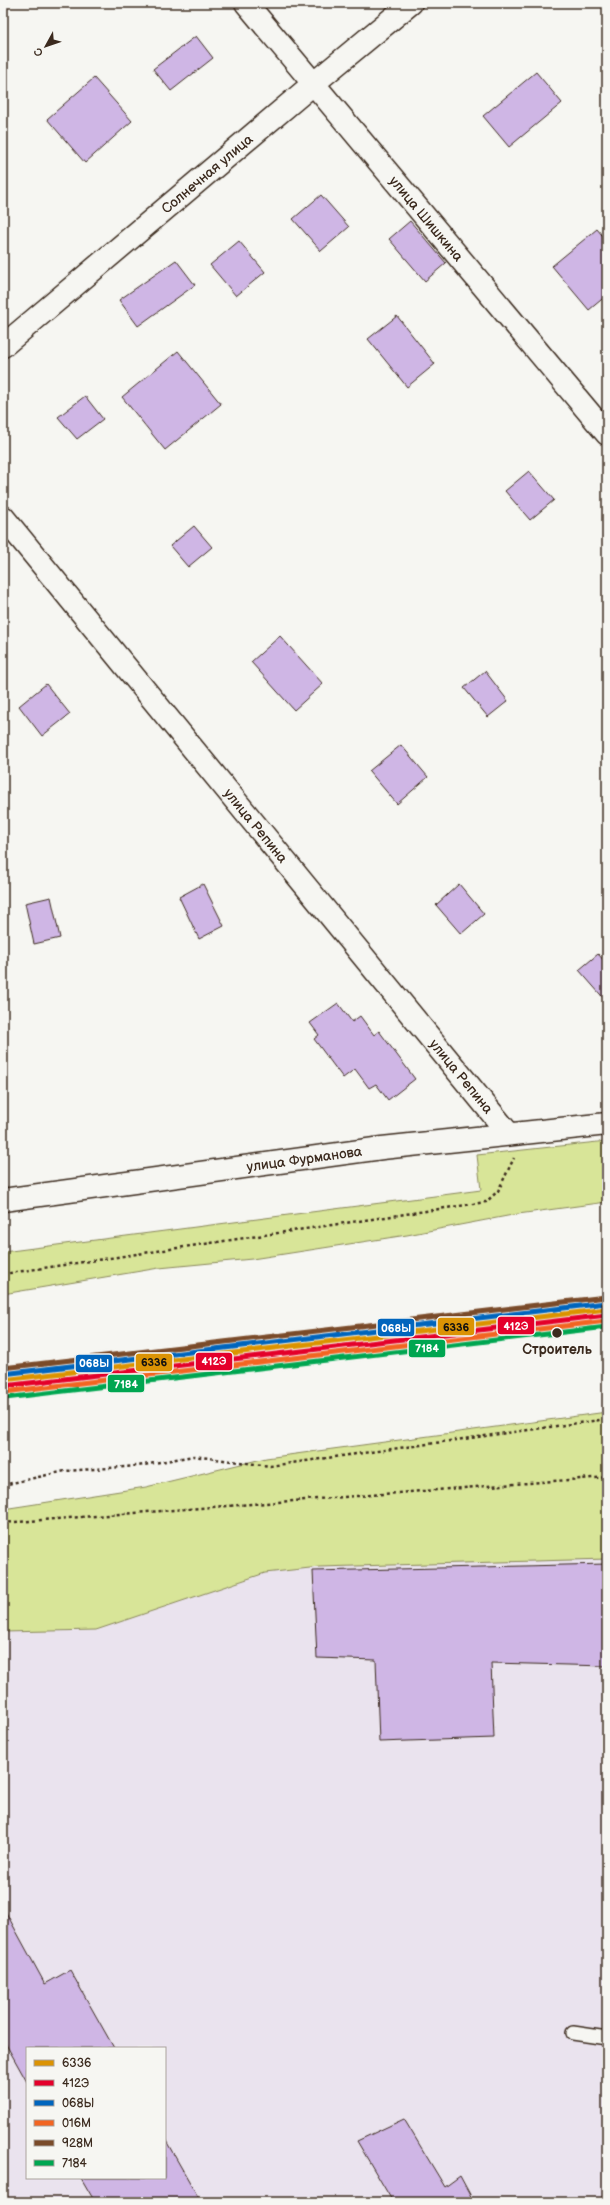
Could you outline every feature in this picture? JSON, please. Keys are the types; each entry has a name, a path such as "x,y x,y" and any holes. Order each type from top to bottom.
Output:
{"street":[{"name":"улица Шишкина","path":"246,3 607,434"},
{"name":"Солнечная улица","path":"3,346 411,3"},
{"name":"улица Репина","path":"3,517 518,1133"},
{"name":"улица Фурманова","path":"3,1200 374,1150 607,1124"}],"lane":[{"path":"573,2033 607,2038"}],"path":[{"path":"3,1274 486,1202 498,1191 518,1133"},
{"path":"3,1485 65,1471 138,1466 193,1456 270,1466 607,1419"},
{"path":"3,1523 607,1477"}],"shaded area":[{"path":"364,1514 607,1538 607,2202 3,2202 3,1612"}],"green space":[{"path":"607,1141 607,1202 518,1214 407,1235 252,1259 159,1268 3,1294 3,1252 481,1190 477,1155"},
{"path":"607,1412 607,1559 319,1567 265,1573 96,1630 3,1632 3,1509 146,1487 266,1458"}],"building":[{"path":"196,36 213,58 171,91 153,69"},
{"path":"536,72 562,103 509,147 483,116"},
{"path":"94,78 132,121 85,163 47,119"},
{"path":"321,195 349,227 321,251 293,219"},
{"path":"410,221 446,263 425,281 389,239"},
{"path":"597,229 607,241 607,295 589,310 552,266"},
{"path":"239,241 265,272 236,296 210,265"},
{"path":"176,260 195,285 138,326 119,300"},
{"path":"397,316 435,364 407,387 368,339"},
{"path":"178,351 221,404 165,450 122,397"},
{"path":"85,396 103,419 77,439 58,417"},
{"path":"529,471 554,500 530,520 505,491"},
{"path":"194,526 212,547 188,567 170,546"},
{"path":"280,636 323,684 294,710 251,662"},
{"path":"485,671 508,701 488,717 464,688"},
{"path":"46,684 70,714 42,736 19,706"},
{"path":"401,745 428,777 397,804 369,771"},
{"path":"203,884 224,926 199,939 179,897"},
{"path":"459,884 484,914 461,934 436,905"},
{"path":"51,897 60,938 34,944 25,903"},
{"path":"598,954 607,964 607,1002 579,970"},
{"path":"338,1003 352,1022 360,1016 374,1035 379,1031 415,1079 388,1100 376,1084 369,1088 355,1069 343,1078 314,1039 319,1035 310,1023"},
{"path":"607,1564 607,1666 491,1663 494,1738 379,1742 376,1660 317,1658 313,1571"},
{"path":"3,1907 45,1984 70,1970 113,2047 26,2047 26,2080 3,2039"},
{"path":"404,2119 445,2187 460,2176 474,2202 393,2202 357,2141"},
{"path":"166,2141 201,2202 95,2202 82,2179 166,2179"}],"transit line":[{"name":"928М","path":"3,1368 606,1297"},
{"name":"068Ы","path":"3,1374 606,1303"},
{"name":"6336","path":"3,1380 607,1309"},
{"name":"412Э","path":"4,1386 607,1315"},
{"name":"016М","path":"4,1392 607,1321"},
{"name":"7184","path":"5,1398 607,1327"}],"place":[{"name":"Строитель","path":"557,1333"}]}
